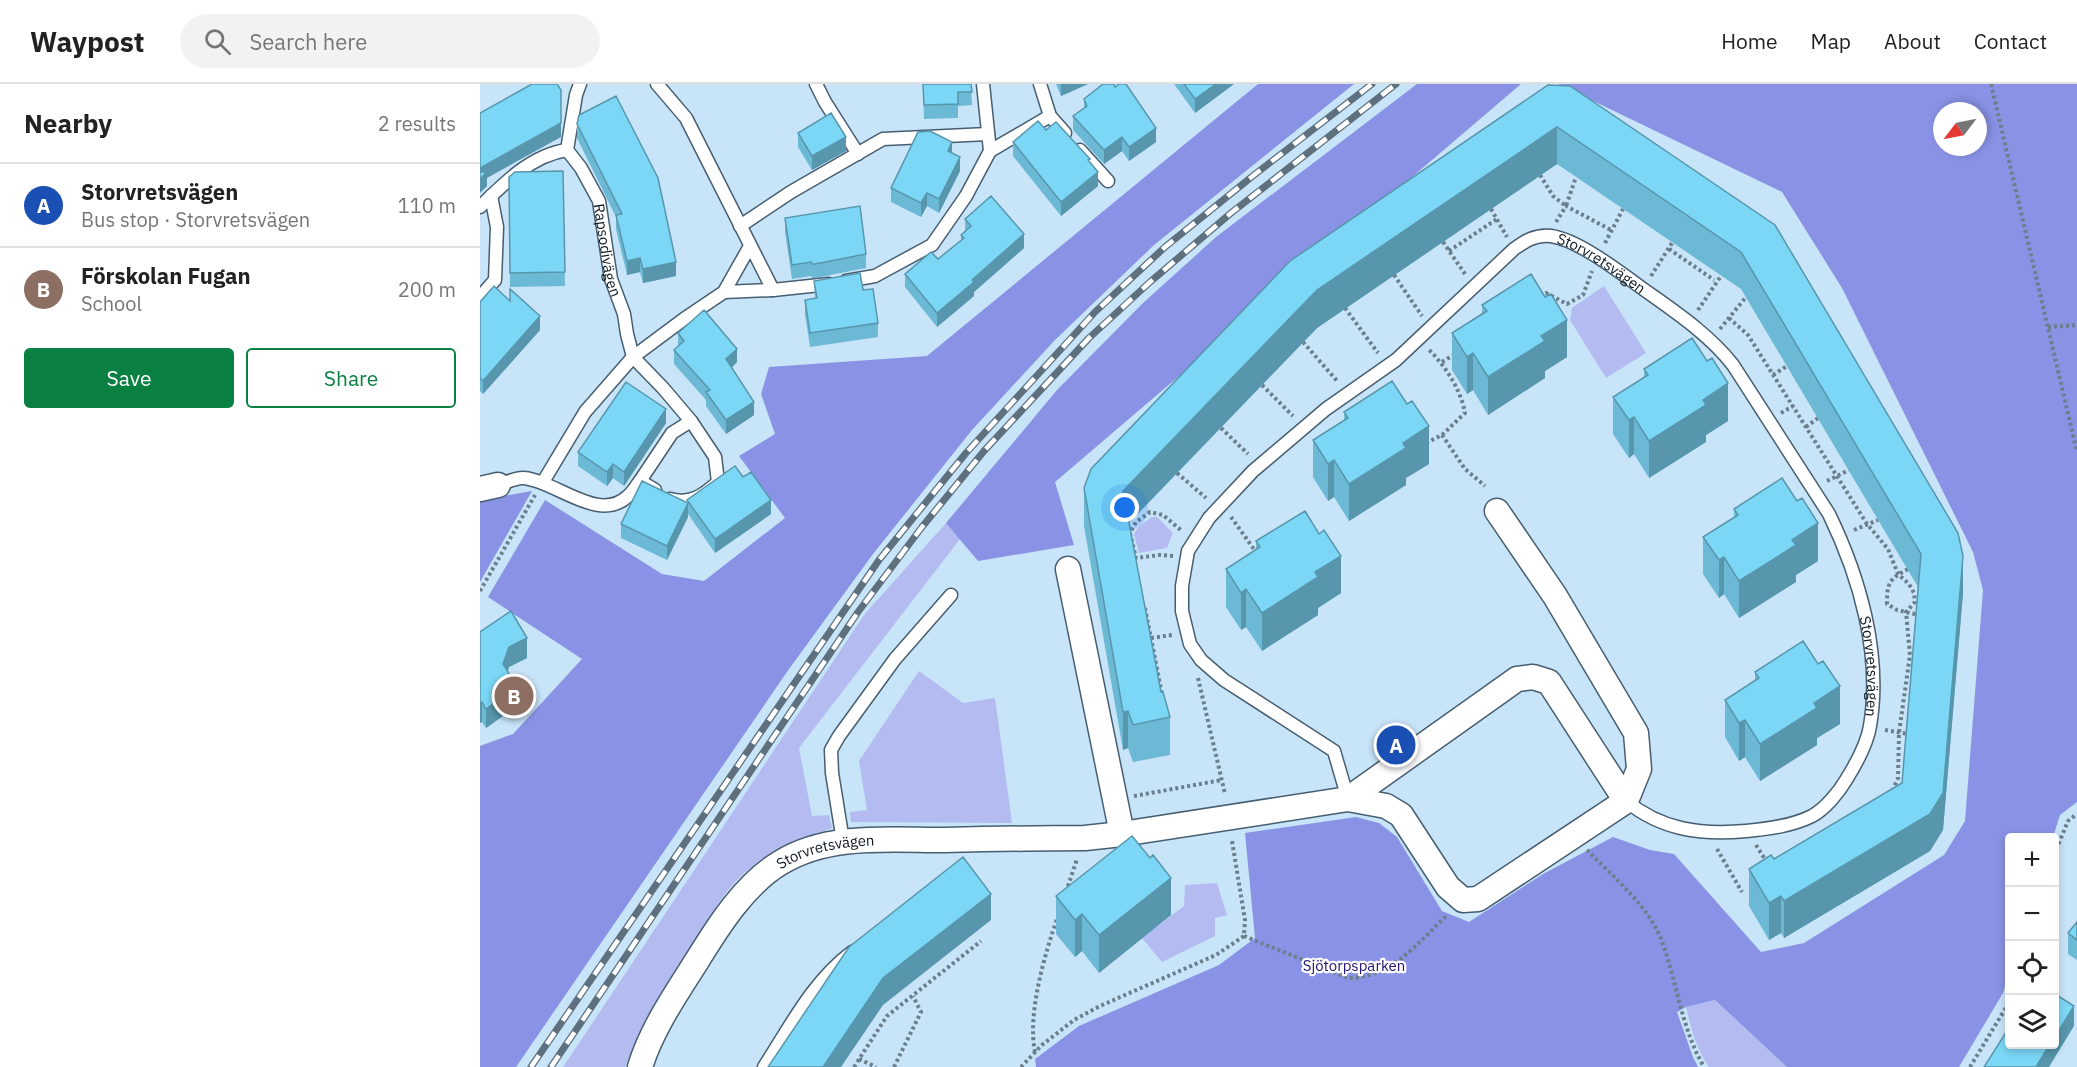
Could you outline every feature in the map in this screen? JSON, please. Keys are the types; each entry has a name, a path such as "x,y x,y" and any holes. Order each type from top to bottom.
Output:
{"street":[{"path":"1463,900 1478,899 1626,801 1639,769 1636,733 1555,596 1497,511"},
{"path":"1068,569 1122,834"},
{"name":"Storvretsvägen","path":"1348,798 1517,679 1533,677 1549,682 1626,801"},
{"name":"Storvretsvägen","path":"640,1067 646,1047 664,1013 708,943 734,907 758,880 788,859 843,841 1085,838 1348,798 1386,806 1401,815 1449,887 1463,900"}],"lane":[{"path":"480,207 532,162 554,152 567,150 580,84"},
{"path":"657,84 686,118 773,290"},
{"path":"816,84 858,154"},
{"path":"983,84 990,151"},
{"path":"1040,84 1050,116 1108,181"},
{"path":"724,292 816,286 875,276 932,245 966,196 990,151 1050,116"},
{"path":"740,226 791,192 883,139 988,134"},
{"name":"Rapsodivägen","path":"567,150 599,201 611,279 624,314 633,357"},
{"path":"480,297 495,280 497,227 491,196"},
{"name":"Storvretsvägen","path":"1348,798 1334,751 1224,680 1201,660 1190,644 1182,611 1182,586 1186,557 1209,518 1260,465 1348,393 1388,366 1419,340 1514,249 1537,236 1549,236 1557,237 1597,256 1690,323 1733,365 1813,489 1840,536 1863,608 1872,648 1874,680 1870,727 1853,770 1842,787 1813,816 1772,829 1708,832 1672,828 1642,814 1626,801"},
{"path":"543,482 585,412 633,357 724,292 750,246"},
{"path":"633,357 691,422 715,458 718,482 692,500 682,502 671,500 640,481"},
{"path":"489,487 522,478 543,482 598,506 617,503 628,496 640,481 672,433 691,422"},
{"path":"843,841 832,773 831,750 895,659 951,595"},
{"path":"764,1067 822,980 838,962 862,944"}],"path":[{"path":"1991,84 2077,452"},
{"path":"1540,176 1553,196 1566,206 1611,230"},
{"path":"1549,236 1566,206 1576,177"},
{"path":"1491,209 1514,249"},
{"path":"1536,300 1546,293 1567,304 1583,295 1597,256 1623,209"},
{"path":"1449,251 1497,219"},
{"path":"1443,242 1474,286"},
{"path":"1643,289 1672,243"},
{"path":"1669,249 1714,280"},
{"path":"1394,275 1431,328"},
{"path":"1690,323 1721,276"},
{"path":"1711,341 1746,297"},
{"path":"1346,308 1388,366"},
{"path":"1729,318 1748,335 1867,524 1888,549 1898,574"},
{"path":"2048,327 2077,326"},
{"path":"1419,340 1442,362 1463,404 1465,413 1442,435 1423,444"},
{"path":"1303,342 1348,393"},
{"path":"1442,362 1461,350"},
{"path":"1773,375 1787,366"},
{"path":"1262,385 1305,427"},
{"path":"1806,427 1818,418"},
{"path":"1221,428 1260,465"},
{"path":"1442,435 1465,469 1485,486"},
{"path":"1813,489 1848,470"},
{"path":"480,591 543,482"},
{"path":"1143,508 1150,512 1163,514 1194,541"},
{"path":"1150,512 1136,522 1130,533 1136,558 1160,555 1186,557"},
{"path":"1840,536 1878,520"},
{"path":"1128,556 1135,552"},
{"path":"1908,569 1893,577 1887,589 1887,604 1897,610 1919,615"},
{"path":"1138,608 1145,607 1163,698"},
{"path":"1201,660 1198,678 1225,794"},
{"path":"1149,665 1156,664"},
{"path":"1907,675 1915,676"},
{"path":"1870,727 1909,734"},
{"path":"1115,800 1222,780"},
{"path":"1890,796 1897,796"},
{"path":"2059,845 2068,821 2077,814"},
{"path":"1708,832 1742,892"},
{"path":"1573,836 1644,910 1660,939 1697,1056 1704,1067"},
{"path":"1062,902 1085,838"},
{"path":"1232,841 1245,920 1244,936"},
{"path":"1244,936 1348,978 1364,978 1400,960 1463,900"},
{"path":"1035,1053 1032,1036 1044,956 1059,913"},
{"path":"1021,1067 1042,1044 1074,1020 1100,1006 1216,955 1244,936"},
{"path":"854,1067 887,1016 981,941"},
{"path":"894,1067 921,1012 913,996"},
{"path":"1970,1067 2005,1009"},
{"path":"859,1059 876,1067"},
{"path":"1027,1061 1027,1067"}],"shaded area":[{"path":"1604,286 1646,353 1606,378 1570,320 1572,308"},
{"path":"1152,517 1157,517 1173,533 1167,548 1139,553 1134,534 1139,526"},
{"path":"946,523 960,539 799,748 812,816 829,815 832,828 773,853 742,875 726,893 662,996 625,1067 563,1067 864,615"},
{"path":"919,671 963,703 995,698 1012,823 851,822 850,812 867,810 859,761"},
{"path":"1217,883 1227,915 1215,918 1215,936 1162,962 1142,938 1184,906 1185,885"},
{"path":"1715,1000 1787,1067 1709,1067 1697,1046 1686,1007"}],"green space":[{"path":"1258,84 1354,84 1154,245 1055,340 972,430 873,554 789,669 516,1067 480,1067 480,746 513,734 582,659 488,597 545,500 662,574 704,581 785,518 739,456 775,434 761,394 769,367 927,356"},
{"path":"1417,84 1521,84 1055,482 1074,545 978,561 946,523 1057,390 1142,304 1216,237"},
{"name":"Sjötorpsparken","path":"1558,84 2077,84 2077,802 2060,815 2054,833 2005,833 2005,986 1959,1067 1787,1067 1715,1000 1686,1007 1677,1012 1698,1067 1036,1067 1035,1059 1079,1026 1219,965 1255,938 1245,833 1356,817 1379,823 1397,837 1442,911 1469,922 1543,874 1613,837 1650,850 1674,854 1761,952 1804,943 1944,855 1965,821 1983,590 1973,552 1842,288 1782,192"},
{"path":"532,491 480,582 480,500"}],"building":[{"path":"532,84 557,84 561,90 561,123 480,168 480,113"},
{"path":"923,84 971,84 972,92 958,92 958,104 924,105"},
{"path":"1103,84 1114,84 1115,87 1119,84 1126,84 1156,128 1129,147 1122,137 1104,150 1073,116 1087,106 1084,99"},
{"path":"1184,84 1216,84 1195,99"},
{"path":"1548,85 1570,86 1775,225 1958,533 1963,556 1943,793 1930,814 1784,901 1781,896 1769,903 1749,869 1771,855 1774,859 1902,783 1921,554 1741,252 1557,127 1317,290 1123,491 1161,692 1163,692 1170,717 1133,725 1128,711 1123,712 1084,488 1091,469 1290,261"},
{"path":"616,96 658,178 676,262 643,269 640,258 627,261 616,215 622,214 577,124 579,115"},
{"path":"831,113 846,137 812,156 798,133"},
{"path":"1038,121 1046,130 1056,122 1090,159 1088,160 1098,172 1061,202 1013,142"},
{"path":"930,131 952,142 948,151 960,157 939,199 927,193 921,203 891,188 918,132"},
{"path":"563,171 565,272 510,273 509,177 515,172"},
{"path":"480,172 487,172 480,179"},
{"path":"991,196 1024,234 972,280 974,282 937,313 905,274 931,252 938,259 964,238 961,235 971,226 965,219"},
{"path":"860,206 866,254 815,264 811,262 792,265 785,218"},
{"path":"860,273 863,290 873,289 878,323 810,333 805,300 817,298 814,281"},
{"path":"1531,274 1545,297 1551,294 1567,320 1541,336 1545,341 1488,377 1473,353 1467,357 1452,333 1487,311 1482,305"},
{"path":"494,286 510,301 510,289 540,316 483,381 480,378 480,302"},
{"path":"704,310 737,349 726,359 754,402 726,420 706,392 710,390 674,350 684,341 678,333"},
{"path":"1692,338 1707,361 1712,358 1728,383 1703,400 1706,405 1649,441 1634,417 1629,420 1613,397 1648,375 1644,369"},
{"path":"1392,381 1407,404 1412,401 1429,426 1403,443 1406,448 1349,484 1334,460 1328,464 1313,440 1348,418 1344,412"},
{"path":"626,382 666,409 624,472 613,464 607,472 578,452"},
{"path":"735,466 743,477 751,472 771,500 715,539 687,500"},
{"path":"1782,478 1797,501 1802,498 1818,523 1792,540 1796,545 1739,581 1724,557 1719,560 1703,537 1738,515 1734,509"},
{"path":"642,481 688,503 667,546 621,524"},
{"path":"1305,511 1319,534 1324,530 1341,556 1315,572 1318,577 1262,613 1246,589 1241,593 1226,569 1260,547 1256,541"},
{"path":"511,611 527,638 509,647 503,664 517,687 486,709 482,702 480,703 480,632"},
{"path":"1803,641 1818,664 1823,661 1840,686 1814,703 1817,708 1760,744 1745,720 1739,723 1725,700 1759,678 1755,672"},
{"path":"1132,836 1150,858 1153,855 1171,878 1099,935 1082,914 1075,920 1056,896"},
{"path":"963,857 991,894 883,978 823,1067 768,1067 849,947"},
{"path":"2077,922 2077,940 2068,933"},
{"path":"2059,997 2074,1006 2059,1030"},
{"path":"2005,1034 2005,1049 2047,1049 2036,1067 1984,1067"}],"railway":[{"path":"531,1067 879,560 966,453 1095,312 1165,247 1372,84"},
{"path":"551,1067 858,612 922,527 984,451 1089,338 1150,282 1231,213 1396,84"}],"place":[{"name":"Förskolan Fugan","path":"514,696"},
{"name":"Storvretsvägen","path":"1396,745"}]}
